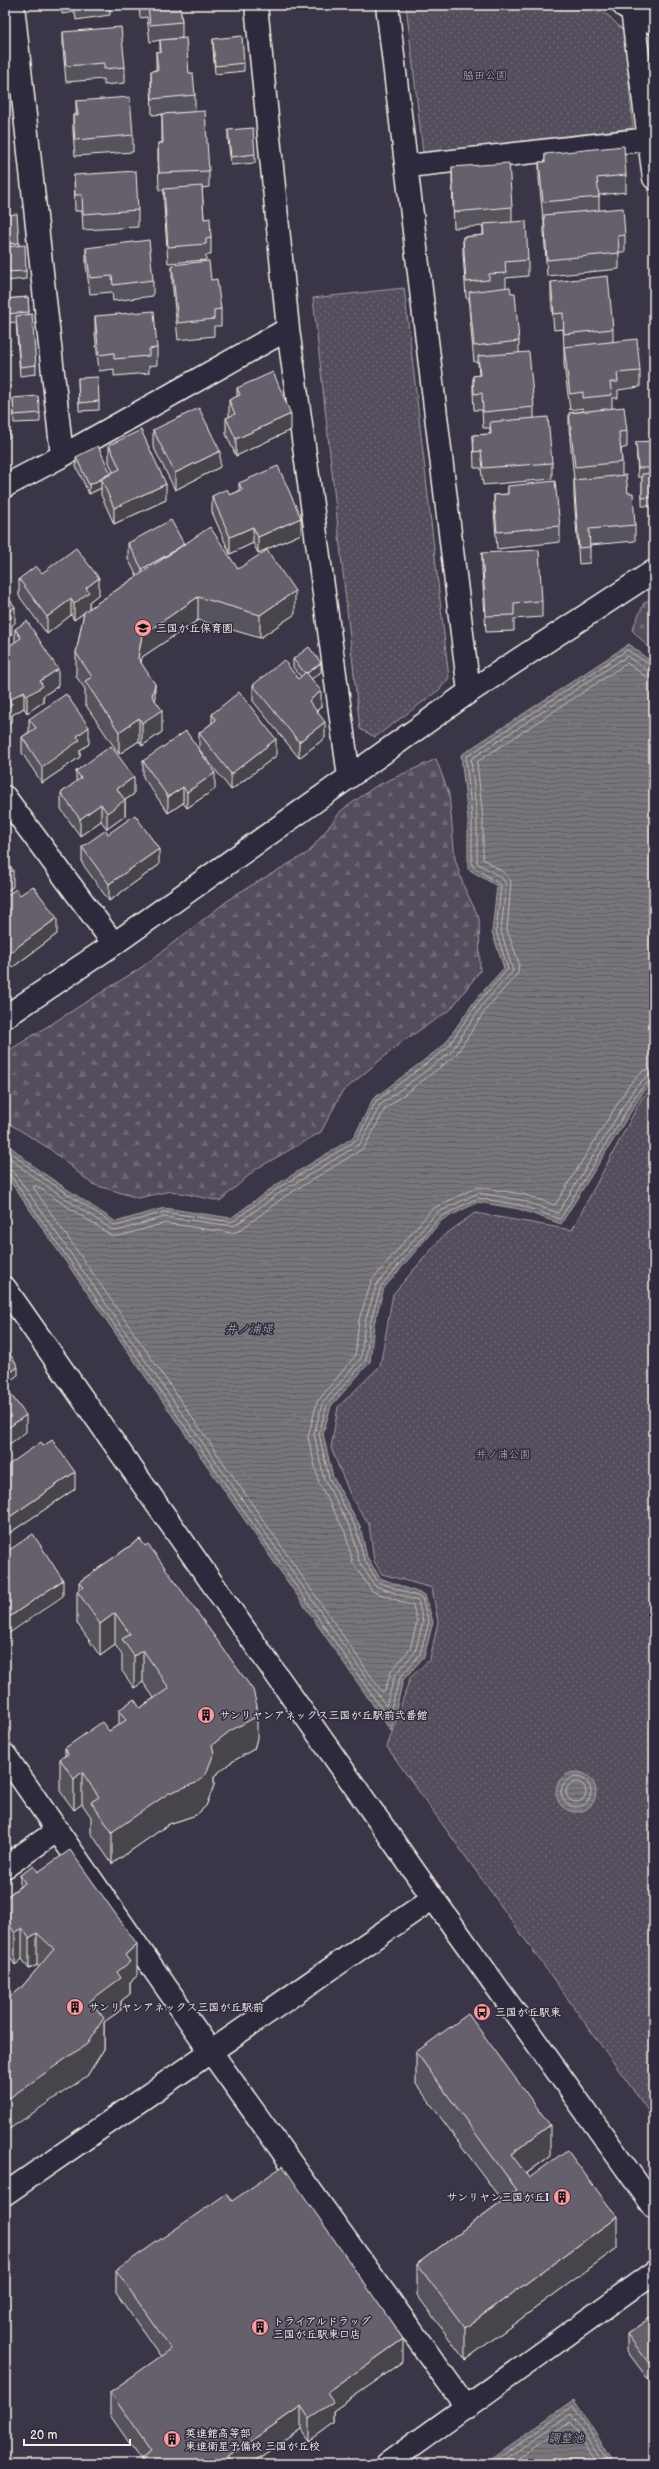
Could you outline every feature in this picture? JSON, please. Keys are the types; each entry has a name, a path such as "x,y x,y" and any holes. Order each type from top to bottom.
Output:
{"street":[{"path":"13,5 62,456"},
{"path":"256,5 288,329 349,777"},
{"path":"387,5 408,166 470,692"},
{"path":"627,8 654,23"},
{"path":"627,8 650,139 654,178"},
{"path":"408,166 650,139"},
{"path":"5,486 62,456 288,329"},
{"path":"5,1017 114,944 470,692 654,571"},
{"path":"5,797 114,944"},
{"path":"5,1288 433,1898 654,2207"},
{"path":"5,1755 211,2052 467,2408"},
{"path":"5,1867 58,1830"},
{"path":"5,2194 433,1898"},
{"path":"387,2464 467,2408 654,2272"}],"green space":[{"name":"脇田公園","path":"406,5 588,5 609,16 624,31 633,128 423,153"},
{"path":"404,288 449,678 439,690 375,737 360,729 313,298"},
{"path":"654,597 654,653 632,630 644,603"},
{"path":"436,759 449,794 455,859 464,887 479,918 480,971 450,1010 403,1041 342,1092 321,1132 256,1169 220,1201 171,1191 138,1198 92,1184 50,1149 5,1121 5,1053 142,967 235,895 309,852 342,810 376,786"},
{"name":"井ノ浦公園","path":"654,1086 654,2119 387,1747 410,1678 430,1659 438,1622 432,1588 382,1574 374,1561 369,1524 352,1499 331,1448 338,1407 380,1366 393,1294 443,1236 475,1213 572,1230 642,1098"}],"water":[{"name":"井ノ浦堤","path":"629,644 654,664 654,1081 642,1094 561,1224 519,1209 478,1202 442,1220 384,1288 374,1324 370,1362 331,1406 323,1434 333,1477 360,1526 367,1557 380,1578 425,1595 433,1622 424,1657 403,1680 391,1731 5,1174 5,1142 37,1169 116,1222 164,1208 231,1218 276,1185 354,1137 373,1099 444,1045 476,999 504,968 492,932 497,886 468,869 468,820 461,755"},
{"path":"576,1772 590,1778 596,1792 590,1806 576,1812 562,1806 556,1792 562,1778"},
{"name":"調整池","path":"574,2400 615,2464 484,2464"}],"building":[{"path":"148,5 180,5 182,22 150,25"},
{"path":"121,27 125,67 104,69 104,63 66,66 63,32"},
{"path":"242,36 244,63 215,66 213,39"},
{"path":"186,38 189,73 193,73 195,95 152,99 151,71 158,70 156,52 161,51 160,40"},
{"path":"130,97 133,135 75,140 73,115 78,115 76,101"},
{"path":"205,111 209,171 159,173 158,143 163,143 162,114"},
{"path":"253,128 255,154 231,157 228,130"},
{"path":"624,146 626,175 597,178 599,197 543,202 539,162 545,162 545,154"},
{"path":"509,163 512,207 454,212 452,167"},
{"path":"136,171 138,210 83,214 82,195 75,195 74,175"},
{"path":"5,173 7,173 9,202 5,202"},
{"path":"202,186 204,219 210,218 211,238 206,239 206,244 168,247 164,189"},
{"path":"623,208 625,235 618,236 619,253 547,260 544,215"},
{"path":"17,214 19,243 5,244 5,215"},
{"path":"526,221 528,260 505,262 506,273 489,274 489,280 466,282 463,237 484,235 483,224"},
{"path":"149,240 153,280 113,285 112,276 90,278 86,248"},
{"path":"25,245 26,271 5,272 5,247"},
{"path":"209,261 211,280 217,279 221,309 214,310 214,319 178,323 172,265"},
{"path":"608,276 613,329 564,334 563,313 554,314 551,282"},
{"path":"510,287 511,293 515,293 519,341 474,346 469,292"},
{"path":"28,297 29,312 5,314 5,299"},
{"path":"154,311 157,348 149,349 149,356 114,359 114,353 99,355 95,316"},
{"path":"32,314 36,365 20,367 16,316"},
{"path":"637,339 640,371 617,373 618,382 610,382 612,395 583,398 583,392 570,394 564,347"},
{"path":"529,352 534,407 483,412 482,393 474,394 473,376 480,375 478,356"},
{"path":"273,372 291,414 236,439 226,418 235,414 229,400 240,395 237,388"},
{"path":"98,377 99,401 79,403 78,378"},
{"path":"5,396 8,396 9,422 5,422"},
{"path":"38,396 40,413 14,415 13,398"},
{"path":"624,407 627,431 619,432 622,462 575,467 569,413"},
{"path":"199,408 220,451 175,473 153,430"},
{"path":"548,417 552,463 483,468 481,451 474,452 473,435 491,434 490,422"},
{"path":"141,430 166,484 114,508 101,478 120,469 109,445"},
{"path":"654,441 654,468 638,468 636,442"},
{"path":"98,446 111,474 89,485 76,457"},
{"path":"278,466 301,518 258,537 253,527 230,537 212,496 227,489 230,495 242,490 239,483"},
{"path":"654,473 654,497 642,498 642,474"},
{"path":"626,475 628,493 633,493 635,525 589,529 590,547 579,548 574,480"},
{"path":"555,481 560,526 497,532 494,495 508,494 508,486"},
{"path":"171,520 184,544 142,569 128,543"},
{"path":"210,527 238,569 267,550 295,591 260,615 198,597 142,635 138,658 155,684 152,696 162,710 142,723 139,718 119,732 85,681 92,677 76,653 84,612"},
{"path":"76,548 99,578 86,588 89,592 74,604 71,599 47,617 19,579 36,566 42,573"},
{"path":"539,550 542,601 514,603 514,615 486,616 482,553"},
{"path":"5,593 15,607 8,612 12,617 5,622"},
{"path":"27,621 58,669 40,681 43,686 27,696 24,691 9,700 12,704 5,709 5,652 10,649 9,646 21,638 15,629"},
{"path":"309,647 321,663 305,673 293,659"},
{"path":"284,660 298,679 306,672 321,691 309,701 325,722 299,742 253,685"},
{"path":"239,692 276,739 231,774 199,733 216,720 212,714"},
{"path":"66,694 89,727 77,736 80,740 42,767 22,737 36,728 29,719"},
{"path":"186,731 215,773 187,792 183,787 168,797 143,761"},
{"path":"111,746 134,777 117,789 125,800 107,813 101,804 80,819 61,793 81,778 76,771"},
{"path":"135,815 159,849 109,884 82,847 106,830 108,834"},
{"path":"5,858 13,870 5,876"},
{"path":"33,886 57,918 9,953 5,948 5,897 16,889 20,895"},
{"path":"5,1346 18,1367 5,1376"},
{"path":"5,1387 26,1415 5,1430"},
{"path":"52,1440 75,1472 8,1518 5,1513 5,1462 7,1466 41,1442 43,1446"},
{"path":"33,1534 63,1580 5,1620 5,1553"},
{"name":"サンリヤンアネックス三国が丘駅前弐番館","path":"140,1539 145,1546 148,1544 253,1690 257,1706 254,1718 230,1731 212,1745 214,1753 206,1774 196,1783 169,1793 112,1832 91,1802 99,1797 82,1772 74,1779 60,1759 68,1754 65,1748 102,1722 109,1731 126,1720 119,1710 134,1699 140,1708 169,1688 143,1650 134,1656 122,1639 130,1634 115,1613 100,1624 77,1591 83,1587 79,1582"},
{"name":"サンリヤンアネックス三国が丘駅前","path":"70,1850 137,1944 125,1955 130,1962 117,1972 121,1978 90,2001 104,2018 87,2044 5,2101 5,1999 20,1989 54,1949 37,1933 29,1938 22,1928 15,1933 5,1919 5,1898 25,1883 20,1875 34,1866 38,1872"},
{"name":"サンリヤン三国が丘I","path":"468,2014 550,2125 511,2154 529,2178 567,2150 617,2217 465,2328 417,2264 517,2190 416,2052"},
{"name":"トライアルドラッグ 三国が丘駅東口店","path":"283,2166 403,2339 327,2393 333,2402 309,2418 301,2406 228,2457 233,2464 145,2464 141,2458 151,2451 110,2392 171,2349 116,2270 226,2194 232,2201"},
{"path":"654,2315 654,2370 627,2334"}],"place":[{"name":"三国が丘保育園","path":"143,628"},
{"name":"サンリヤンアネックス三国が丘駅前弐番館","path":"206,1715"},
{"name":"サンリヤンアネックス三国が丘駅前","path":"75,2007"},
{"name":"三国が丘駅東","path":"482,2012"},
{"name":"サンリヤン三国が丘I","path":"562,2197"},
{"name":"トライアルドラッグ 三国が丘駅東口店","path":"260,2327"},
{"name":"英進館高等部 東進衛星予備校 三国が丘校","path":"172,2439"}]}
